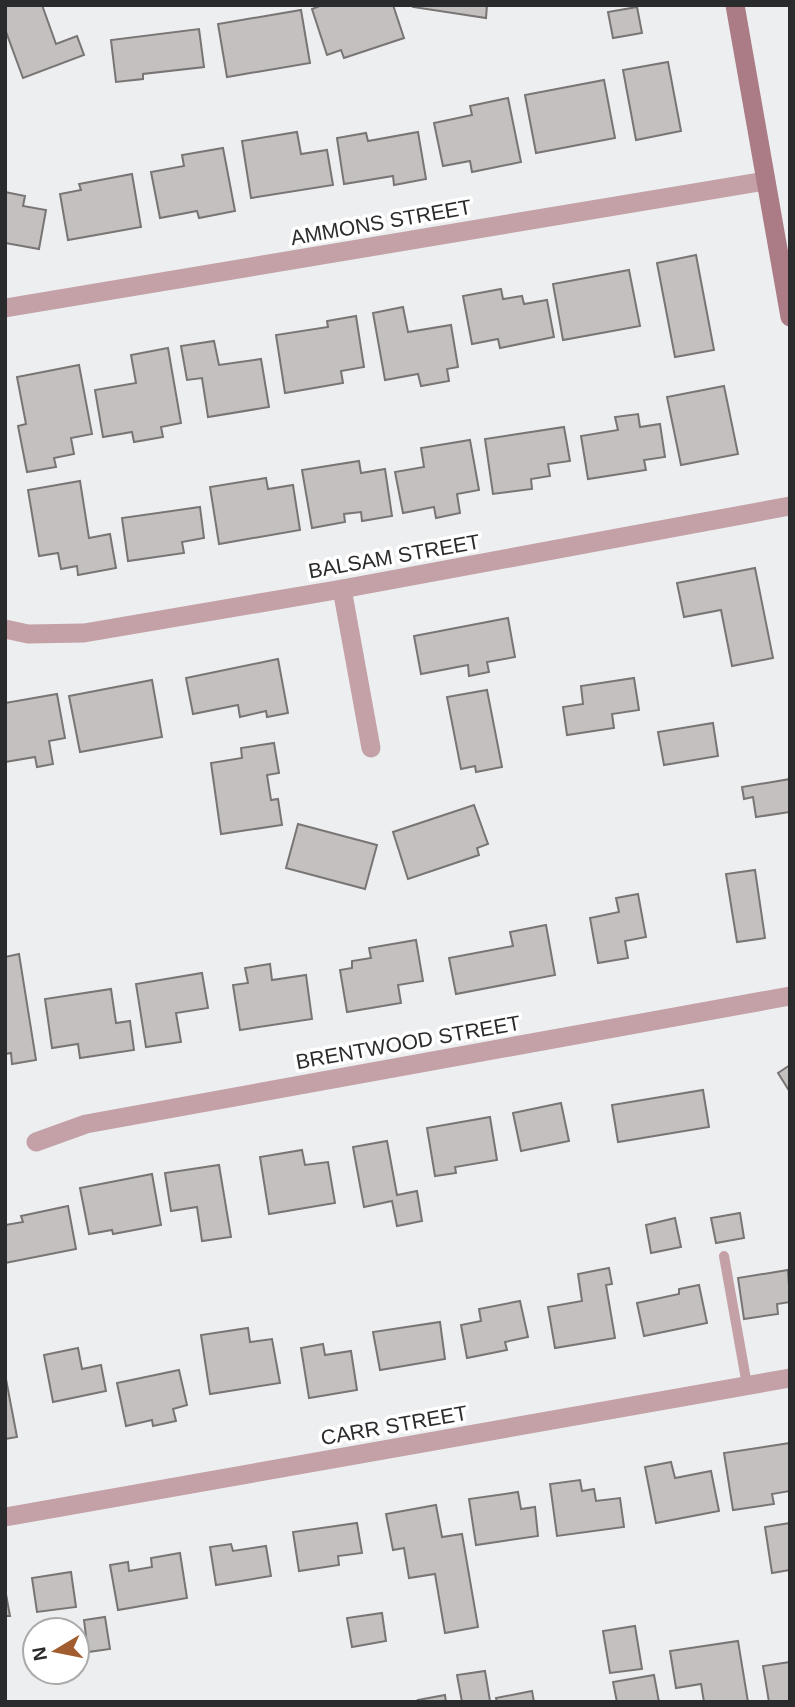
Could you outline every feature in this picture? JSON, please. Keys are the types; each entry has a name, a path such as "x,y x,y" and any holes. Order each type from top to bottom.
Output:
{"main road":[{"path":"735,5 790,317"}],"street":[{"name":"AMMONS STREET","path":"5,309 765,181"},
{"name":"BALSAM STREET","path":"5,629 28,634 84,632 342,589 790,506"},
{"path":"342,589 371,748"},
{"name":"BRENTWOOD STREET","path":"36,1142 86,1124 790,996"},
{"name":"CARR STREET","path":"5,1517 790,1378"}],"lane":[{"path":"724,1256 747,1385"}],"building":[{"path":"42,5 56,44 77,36 84,55 23,78 5,29 5,7"},
{"path":"322,5 393,5 404,38 344,58 341,50 327,55 312,9"},
{"path":"487,5 486,18 413,7"},
{"path":"637,7 642,33 613,38 608,12"},
{"path":"301,10 310,63 227,77 218,24"},
{"path":"199,29 204,67 143,74 143,79 116,82 111,40"},
{"path":"668,62 681,131 636,140 623,70"},
{"path":"604,80 615,138 536,153 525,95"},
{"path":"508,98 521,162 472,172 470,161 443,166 434,123 472,115 470,106"},
{"path":"297,132 301,154 327,150 333,185 251,198 242,141"},
{"path":"418,132 426,179 394,185 393,176 344,184 337,138 366,133 368,141"},
{"path":"223,148 235,211 199,218 197,211 160,218 151,172 184,166 182,155"},
{"path":"132,174 141,227 68,240 60,194 81,190 79,184"},
{"path":"5,192 25,196 23,206 46,210 39,249 5,243"},
{"path":"696,255 714,350 675,357 657,263"},
{"path":"629,270 640,326 563,340 553,284"},
{"path":"501,289 503,299 522,296 524,304 547,300 554,337 500,348 498,339 472,344 463,296"},
{"path":"403,307 408,332 451,325 458,367 447,369 449,381 421,386 418,374 385,380 373,313"},
{"path":"356,316 364,367 341,371 343,383 285,393 276,335 328,327 327,321"},
{"path":"214,341 219,365 261,359 269,407 208,417 202,378 187,380 181,346"},
{"path":"168,348 181,423 161,427 163,437 134,442 132,432 103,437 95,390 136,383 131,355"},
{"path":"79,365 92,434 71,438 74,454 54,458 56,467 27,472 18,426 26,424 17,377"},
{"path":"724,386 738,454 681,465 667,397"},
{"path":"638,414 640,427 660,424 665,457 644,460 646,470 588,479 581,436 618,430 615,417"},
{"path":"564,427 570,461 548,464 550,476 531,479 532,489 493,494 485,439"},
{"path":"470,440 479,490 457,494 460,513 436,518 434,507 403,513 395,472 424,467 421,448"},
{"path":"359,461 361,473 385,469 392,516 362,521 361,512 344,514 345,522 312,528 302,470"},
{"path":"266,478 268,489 293,485 300,530 219,544 210,487"},
{"path":"80,481 89,538 110,534 116,568 78,575 77,566 61,569 58,553 39,556 28,490"},
{"path":"200,507 204,538 182,542 184,553 128,561 122,518"},
{"path":"755,568 773,658 732,666 721,610 684,617 677,583"},
{"path":"508,618 515,657 487,662 489,672 469,676 468,665 421,674 414,636"},
{"path":"278,659 288,713 267,717 266,711 240,717 238,705 193,714 186,678"},
{"path":"634,678 639,710 612,714 614,728 567,735 563,707 583,704 581,686"},
{"path":"152,680 162,737 80,752 69,696"},
{"path":"487,690 502,767 476,772 475,766 461,769 447,697"},
{"path":"57,694 65,738 49,741 53,764 37,767 35,757 5,762 5,703"},
{"path":"713,723 718,756 664,765 658,732"},
{"path":"274,743 279,773 267,775 271,800 278,799 282,825 221,834 211,763 242,758 241,748"},
{"path":"790,779 790,812 756,817 753,797 744,799 742,787"},
{"path":"474,805 488,844 477,848 479,855 408,879 393,832"},
{"path":"298,824 377,845 365,889 286,868"},
{"path":"755,870 765,938 737,942 726,874"},
{"path":"638,894 646,937 625,941 628,958 598,963 590,918 619,912 616,898"},
{"path":"546,925 555,975 456,994 449,958 513,946 510,932"},
{"path":"416,940 423,981 398,985 401,1003 347,1012 340,970 352,968 352,961 371,958 369,948"},
{"path":"19,954 36,1060 12,1064 11,1053 5,1054 5,957"},
{"path":"270,964 272,980 306,975 312,1019 240,1030 233,985 248,983 245,968"},
{"path":"202,973 208,1008 176,1013 181,1042 146,1047 136,984"},
{"path":"111,989 116,1023 130,1021 134,1050 80,1058 78,1044 52,1048 45,999"},
{"path":"790,1065 790,1092 778,1073"},
{"path":"703,1090 709,1127 618,1142 612,1105"},
{"path":"561,1103 569,1141 521,1151 513,1113"},
{"path":"490,1117 497,1160 455,1167 456,1173 435,1176 427,1128"},
{"path":"387,1141 397,1195 417,1191 422,1221 397,1226 392,1201 364,1207 353,1147"},
{"path":"302,1150 305,1165 328,1162 335,1203 269,1214 260,1157"},
{"path":"219,1165 231,1237 202,1241 197,1207 171,1211 165,1173"},
{"path":"152,1174 161,1225 113,1234 112,1230 89,1234 80,1188"},
{"path":"68,1206 76,1249 5,1263 5,1225 23,1222 21,1216"},
{"path":"740,1213 744,1238 716,1243 711,1218"},
{"path":"675,1218 681,1247 651,1253 646,1225"},
{"path":"609,1268 612,1284 606,1285 615,1338 555,1348 548,1307 582,1301 578,1274"},
{"path":"788,1270 790,1302 777,1304 778,1314 744,1319 738,1278"},
{"path":"699,1285 707,1323 644,1336 637,1303 679,1294 679,1289"},
{"path":"520,1301 528,1337 505,1342 507,1350 467,1358 461,1325 481,1321 479,1309"},
{"path":"440,1322 445,1359 380,1370 373,1332"},
{"path":"248,1328 250,1342 272,1339 280,1383 210,1394 201,1335"},
{"path":"323,1344 325,1355 351,1351 357,1390 309,1398 301,1348"},
{"path":"78,1348 82,1369 101,1365 106,1391 53,1402 44,1355"},
{"path":"179,1370 187,1405 173,1409 176,1421 153,1426 152,1420 126,1426 117,1383"},
{"path":"5,1374 17,1437 5,1439"},
{"path":"790,1443 790,1491 772,1494 774,1504 733,1510 724,1453"},
{"path":"671,1462 675,1478 711,1471 719,1511 656,1523 645,1467"},
{"path":"580,1480 582,1491 594,1489 596,1501 620,1498 624,1527 557,1536 550,1484"},
{"path":"518,1492 521,1509 535,1507 538,1536 476,1545 469,1499"},
{"path":"436,1505 442,1537 462,1534 478,1627 445,1633 435,1574 409,1578 404,1548 393,1550 386,1514"},
{"path":"357,1523 362,1553 338,1556 339,1565 299,1571 293,1532"},
{"path":"790,1523 790,1570 772,1573 765,1527"},
{"path":"231,1544 233,1551 266,1546 271,1576 216,1585 210,1547"},
{"path":"180,1553 187,1598 118,1610 110,1565 128,1562 129,1571 152,1567 151,1558"},
{"path":"71,1572 76,1607 37,1612 32,1578"},
{"path":"5,1589 10,1616 5,1616"},
{"path":"382,1613 386,1641 352,1647 347,1618"},
{"path":"105,1617 110,1649 91,1652 91,1619"},
{"path":"635,1626 642,1669 610,1673 603,1631"},
{"path":"738,1641 748,1702 704,1702 701,1684 676,1688 670,1651"},
{"path":"790,1662 790,1702 769,1702 763,1666"},
{"path":"485,1671 490,1701 462,1702 457,1675"},
{"path":"654,1675 659,1702 617,1702 613,1682"},
{"path":"532,1691 534,1702 497,1702 496,1698"},
{"path":"445,1695 446,1702 418,1700"}]}
